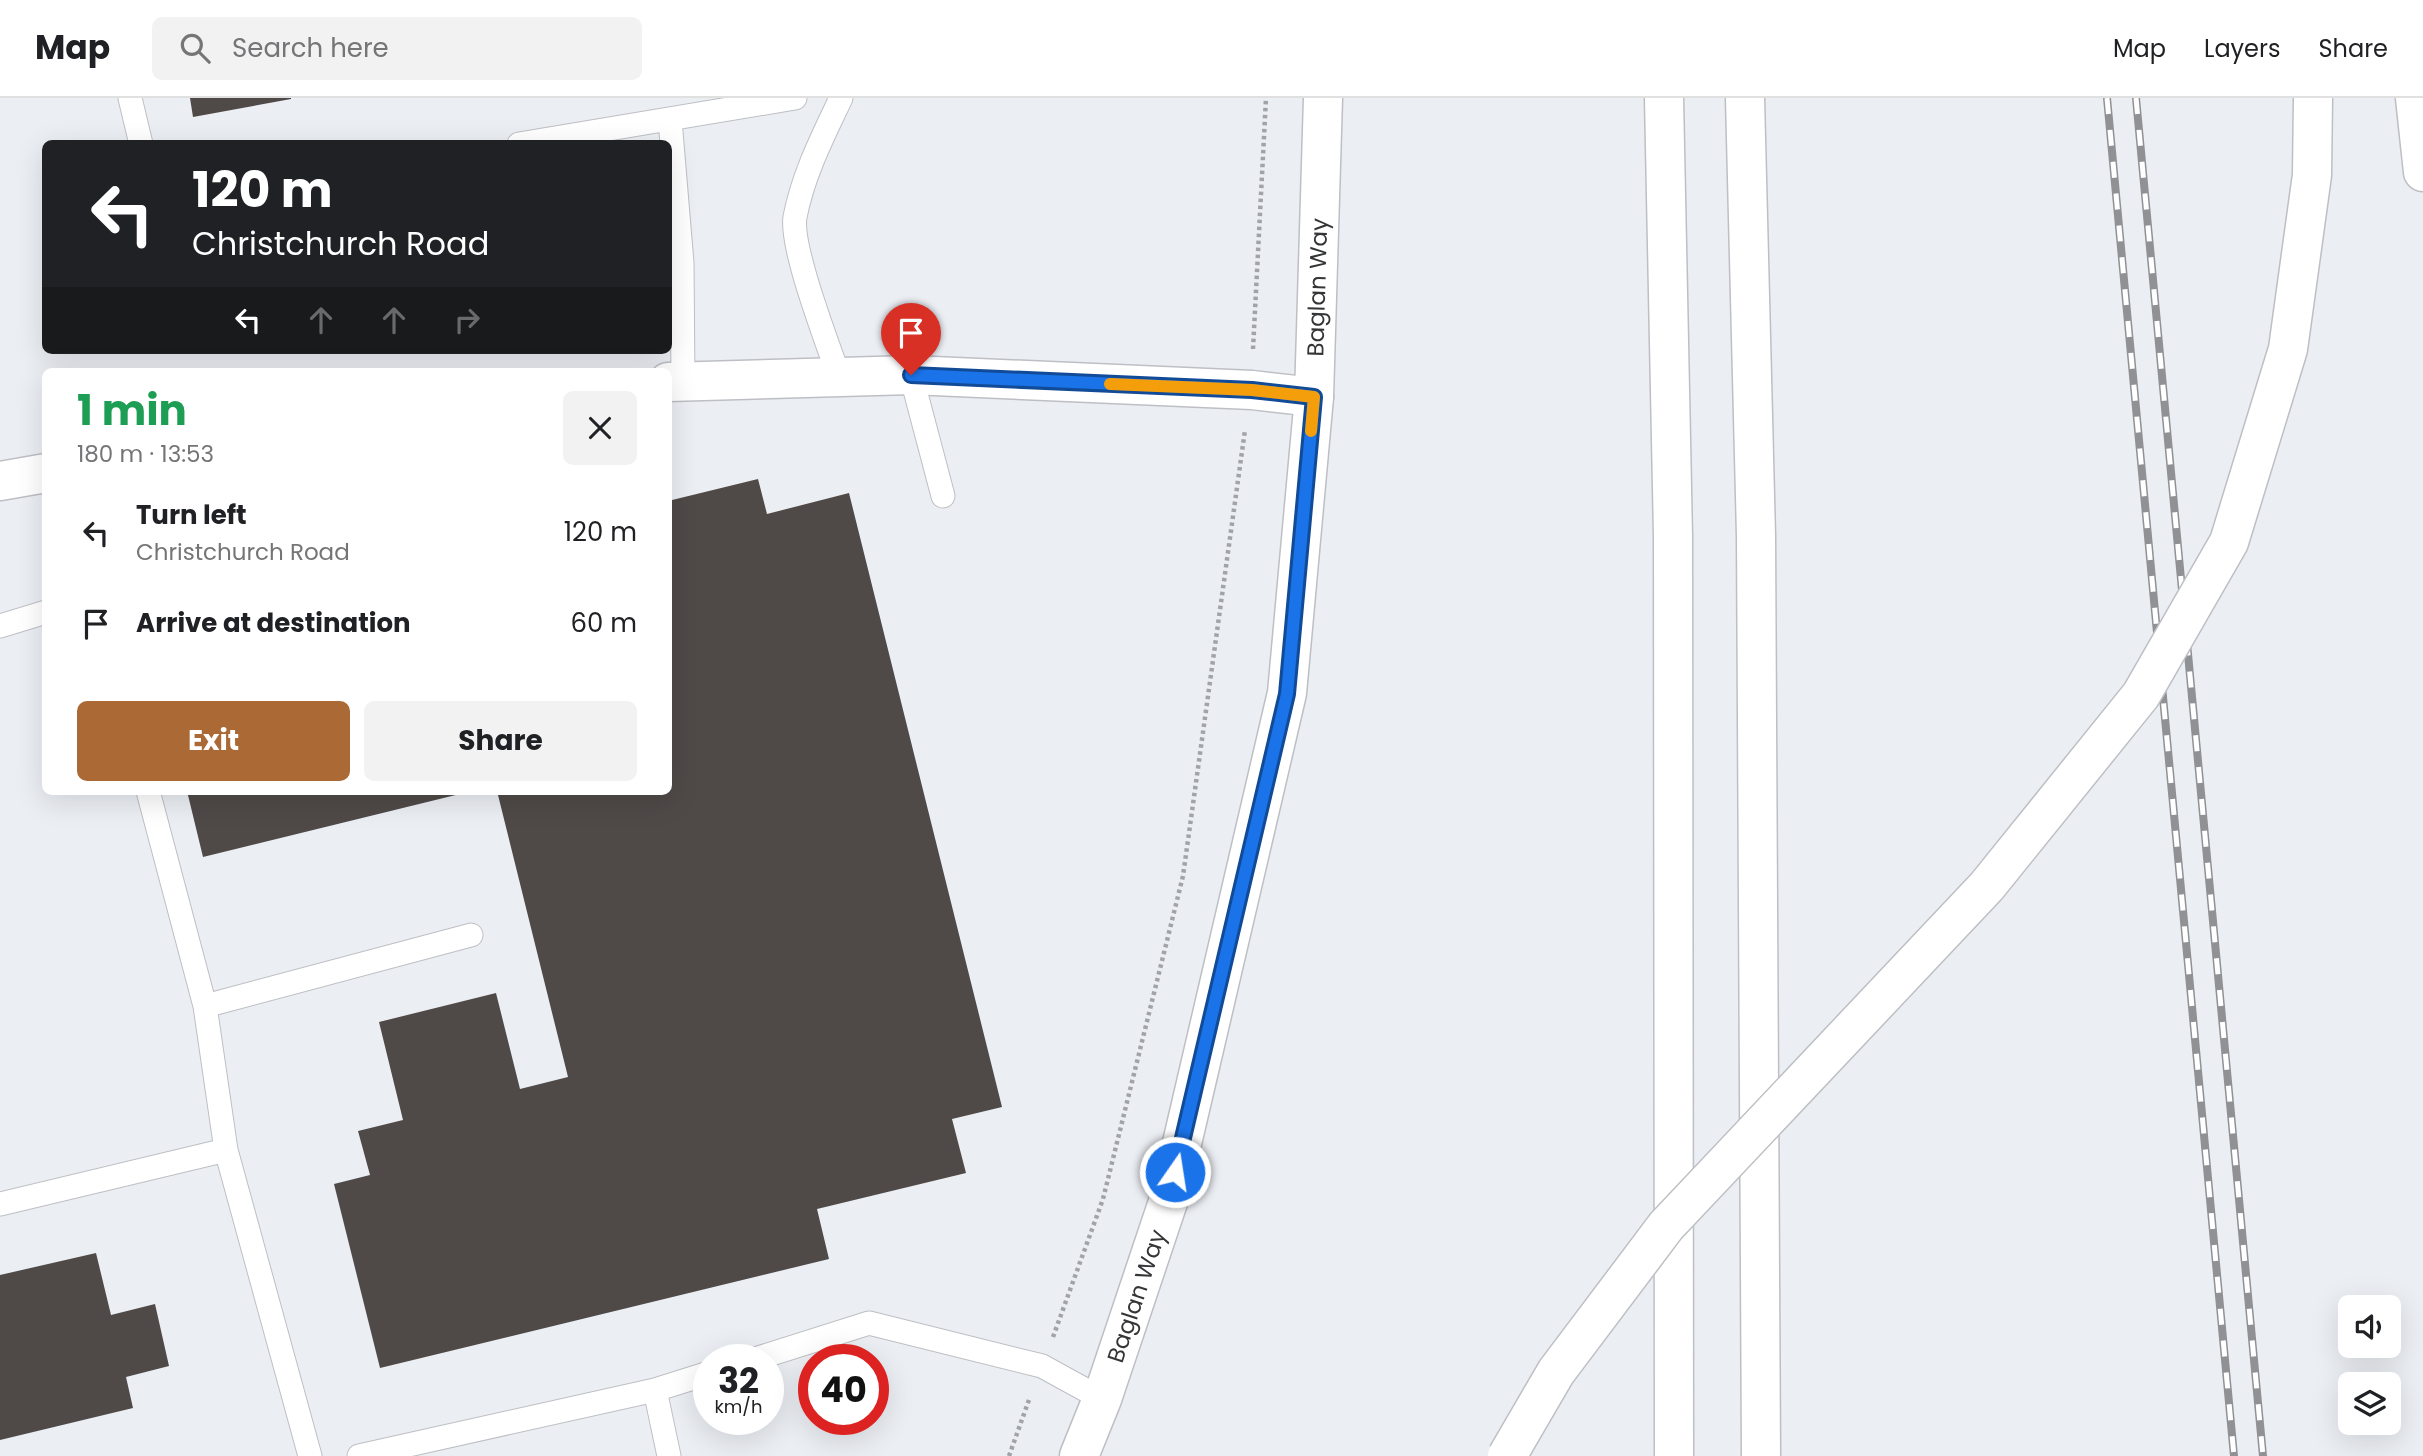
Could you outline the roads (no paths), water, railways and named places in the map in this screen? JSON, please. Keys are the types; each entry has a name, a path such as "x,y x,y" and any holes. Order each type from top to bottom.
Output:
{"main road":[{"name":"Baglan Way","path":"1079,1456 1102,1399 1169,1199 1287,694 1314,397 1323,98"},
{"path":"1664,98 1673,537 1674,1456"},
{"path":"1745,98 1756,536 1761,1456"},
{"path":"1507,1456 1556,1373 1666,1226 1987,886 2141,695 2229,542 2288,349 2312,176 2313,98"},
{"path":"2415,98 2423,172"},
{"path":"676,382 911,375 1252,390 1314,397"},
{"path":"0,481 42,474"}],"lane":[{"path":"130,98 140,140"},
{"path":"544,140 795,98"},
{"path":"839,377 802,262 794,220 815,151 841,98"},
{"path":"670,120 672,140"},
{"path":"672,144 682,263 676,382"},
{"path":"911,375 943,496"},
{"path":"0,626 42,613"},
{"path":"149,795 205,1006 226,1150 310,1456"},
{"path":"205,1006 471,936"},
{"path":"0,1204 226,1150"},
{"path":"784,1350 869,1324 1042,1366 1102,1399"},
{"path":"359,1456 655,1390 693,1378"},
{"path":"655,1390 669,1456"}],"railway":[{"path":"2107,98 2234,1456"},
{"path":"2136,98 2263,1456"}]}
